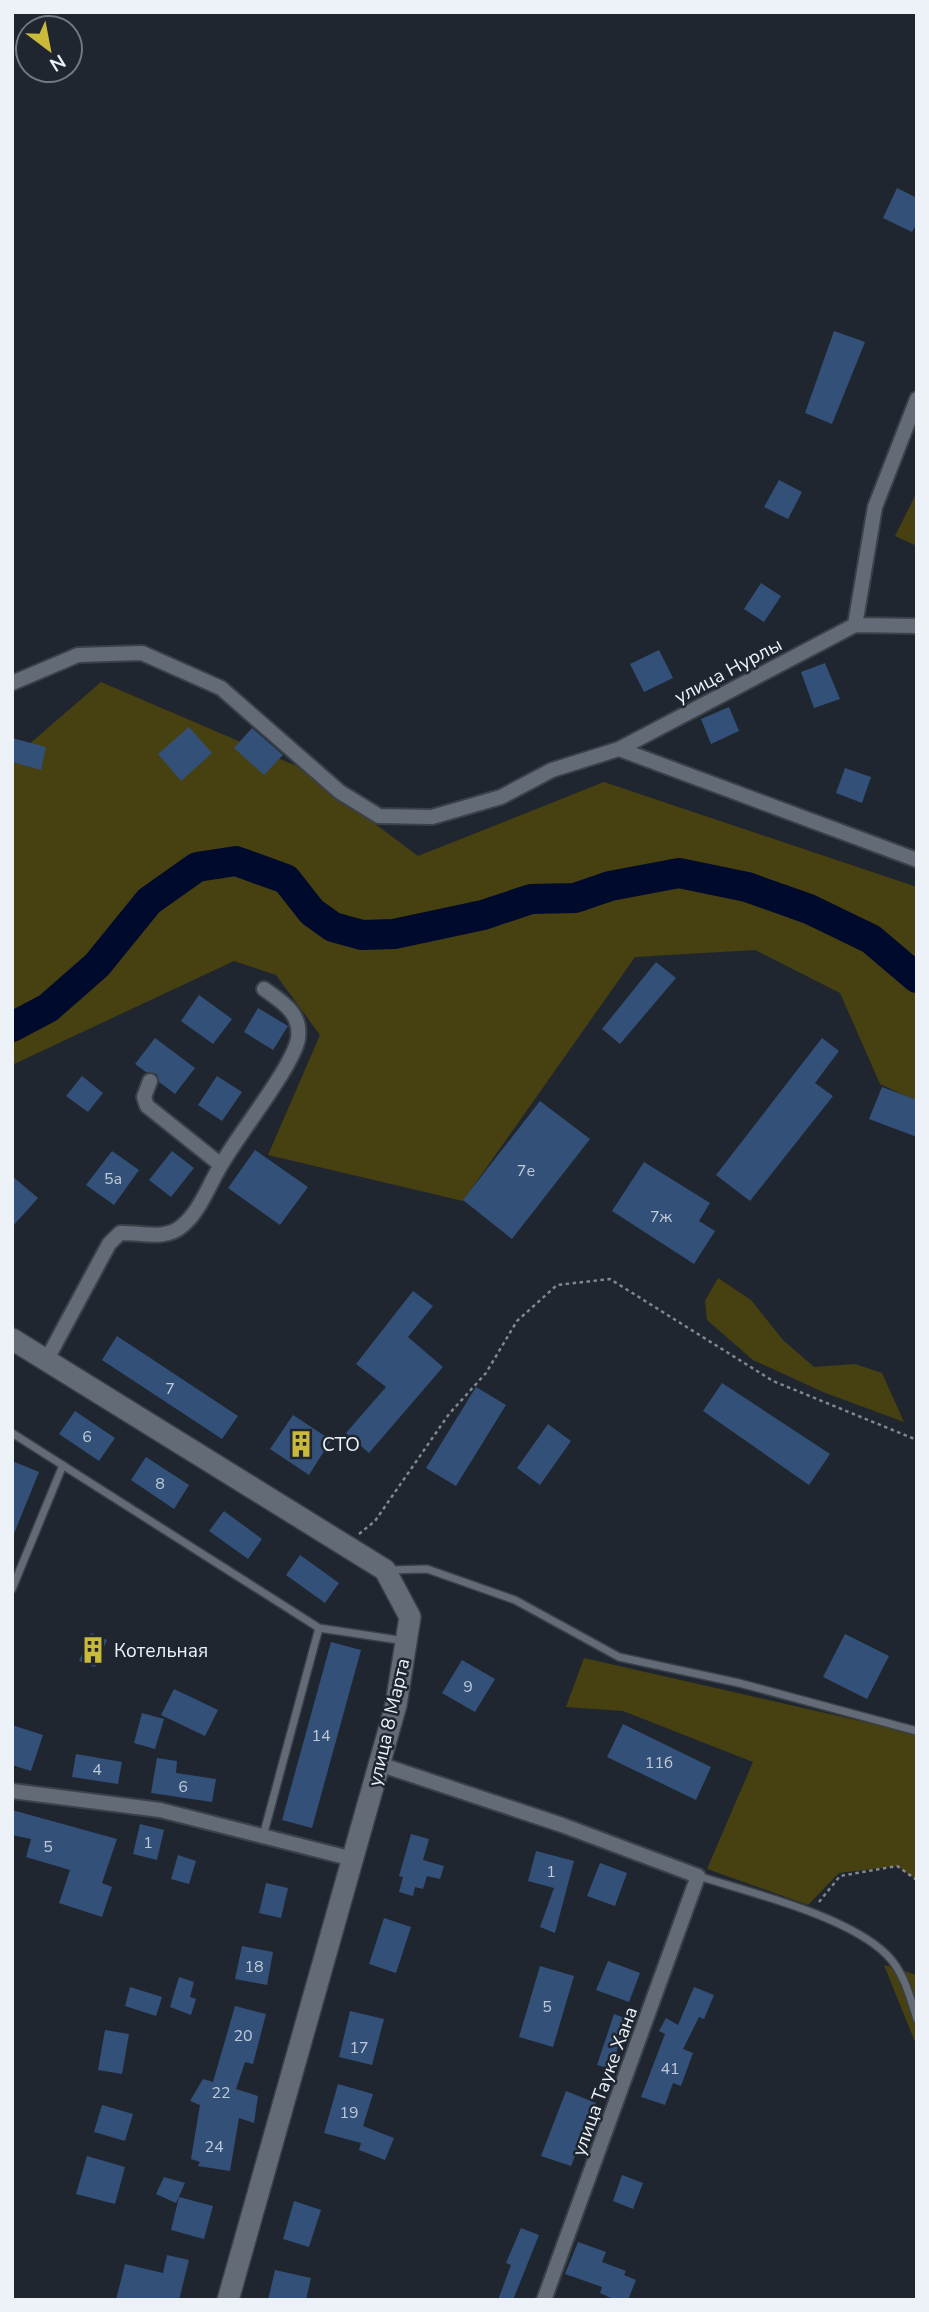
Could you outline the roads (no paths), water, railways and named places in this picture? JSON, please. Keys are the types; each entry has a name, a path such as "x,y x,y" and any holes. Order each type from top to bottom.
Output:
{"street":[{"path":"855,625 875,507 917,399"},
{"name":"улица Нурлы","path":"12,683 78,655 142,653 221,688 340,792 379,816 432,817 501,797 552,770 619,749 855,625 917,626"},
{"path":"619,749 917,860"},
{"path":"46,1361 109,1244 120,1233 166,1235 181,1228 194,1214 220,1164 287,1063 298,1039 296,1020 290,1008 264,989"},
{"path":"150,1081 144,1097 147,1106 220,1164"},
{"name":"улица 8 Марта","path":"12,1339 385,1570 410,1617 396,1705 228,2300"},
{"path":"379,1764 562,1825 698,1875"},
{"path":"12,1791 160,1810 353,1859"},
{"name":"улица Тауке Хана","path":"544,2300 698,1875"}],"lane":[{"path":"12,1433 319,1628 406,1642"},
{"path":"12,1589 63,1465"},
{"path":"385,1570 427,1569 515,1600 619,1657 739,1683 917,1731"},
{"path":"263,1836 319,1628"},
{"path":"698,1875 811,1913 862,1936 888,1956 900,1974 917,2019"}],"waterway":[{"path":"12,1027 48,1008 97,965 149,901 197,867 236,861 286,879 312,912 333,927 362,935 394,934 483,915 531,899 575,898 610,886 679,873 747,887 809,909 871,939 917,978"}],"place":[{"name":"СТО","path":"301,1444"},
{"name":"Котельная","path":"93,1650"}]}
